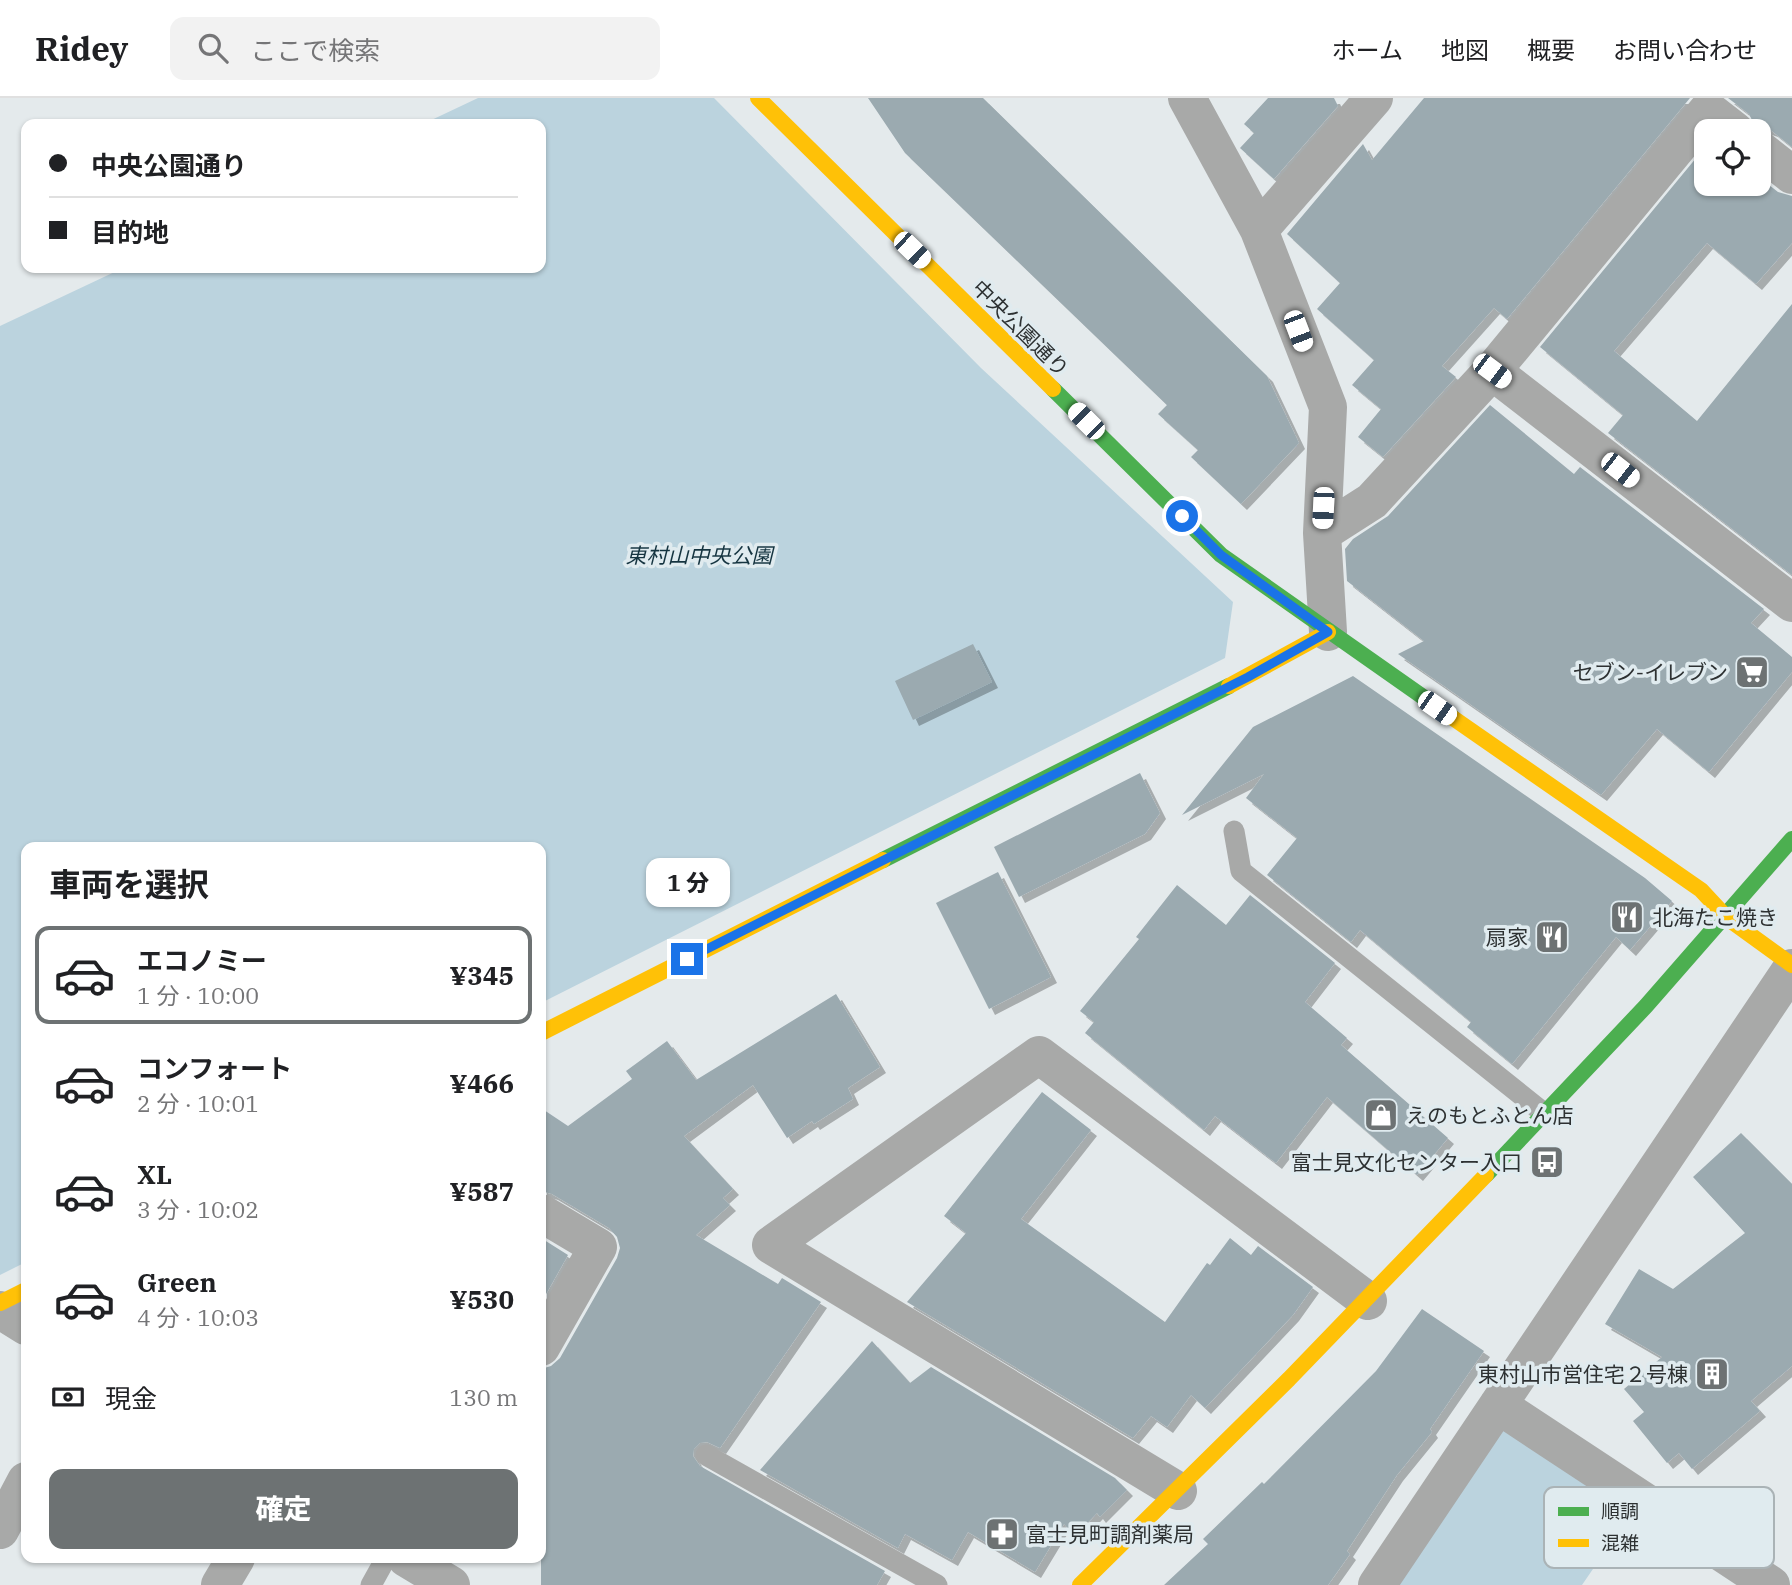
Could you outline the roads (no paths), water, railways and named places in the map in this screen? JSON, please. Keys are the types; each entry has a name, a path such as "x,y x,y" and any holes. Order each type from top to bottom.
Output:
{"street":[{"name":"中央公園通り","path":"758,98 1221,555 1701,890 1727,918 1792,967"},
{"path":"546,1030 1248,677 1328,632 1322,533 1328,407 1259,230 1187,98"},
{"path":"1259,230 1374,98"},
{"path":"1701,119 1708,110 1720,119"},
{"path":"1322,533 1372,501 1492,371 1694,127"},
{"path":"1771,158 1792,175"},
{"path":"1492,371 1792,603"},
{"path":"1080,1585 1368,1301 1727,918 1792,839"},
{"path":"1377,1585 1792,967"},
{"path":"1178,1491 771,1245 1039,1055 1368,1301"},
{"path":"546,1216 598,1247 546,1339"},
{"path":"0,1303 21,1292"},
{"path":"0,1310 21,1323"},
{"path":"1498,1405 1622,1487"},
{"path":"0,1530 21,1490"},
{"path":"220,1585 233,1563"},
{"path":"414,1563 451,1585"},
{"path":"1745,1568 1771,1585"}],"lane":[{"path":"1234,831 1241,871 1545,1114"},
{"path":"706,1455 937,1585"},
{"path":"371,1585 401,1563"}],"place":[{"name":"セブン-イレブン","path":"1752,672"},
{"name":"北海たこ焼き","path":"1627,917"},
{"name":"扇家","path":"1552,937"},
{"name":"えのもとふとん店","path":"1381,1115"},
{"name":"富士見文化センター入口","path":"1547,1162"},
{"name":"東村山市営住宅２号棟","path":"1712,1374"},
{"name":"富士見町調剤薬局","path":"1002,1534"}],"park label":[{"name":"東村山中央公園","path":"699,555"}]}
